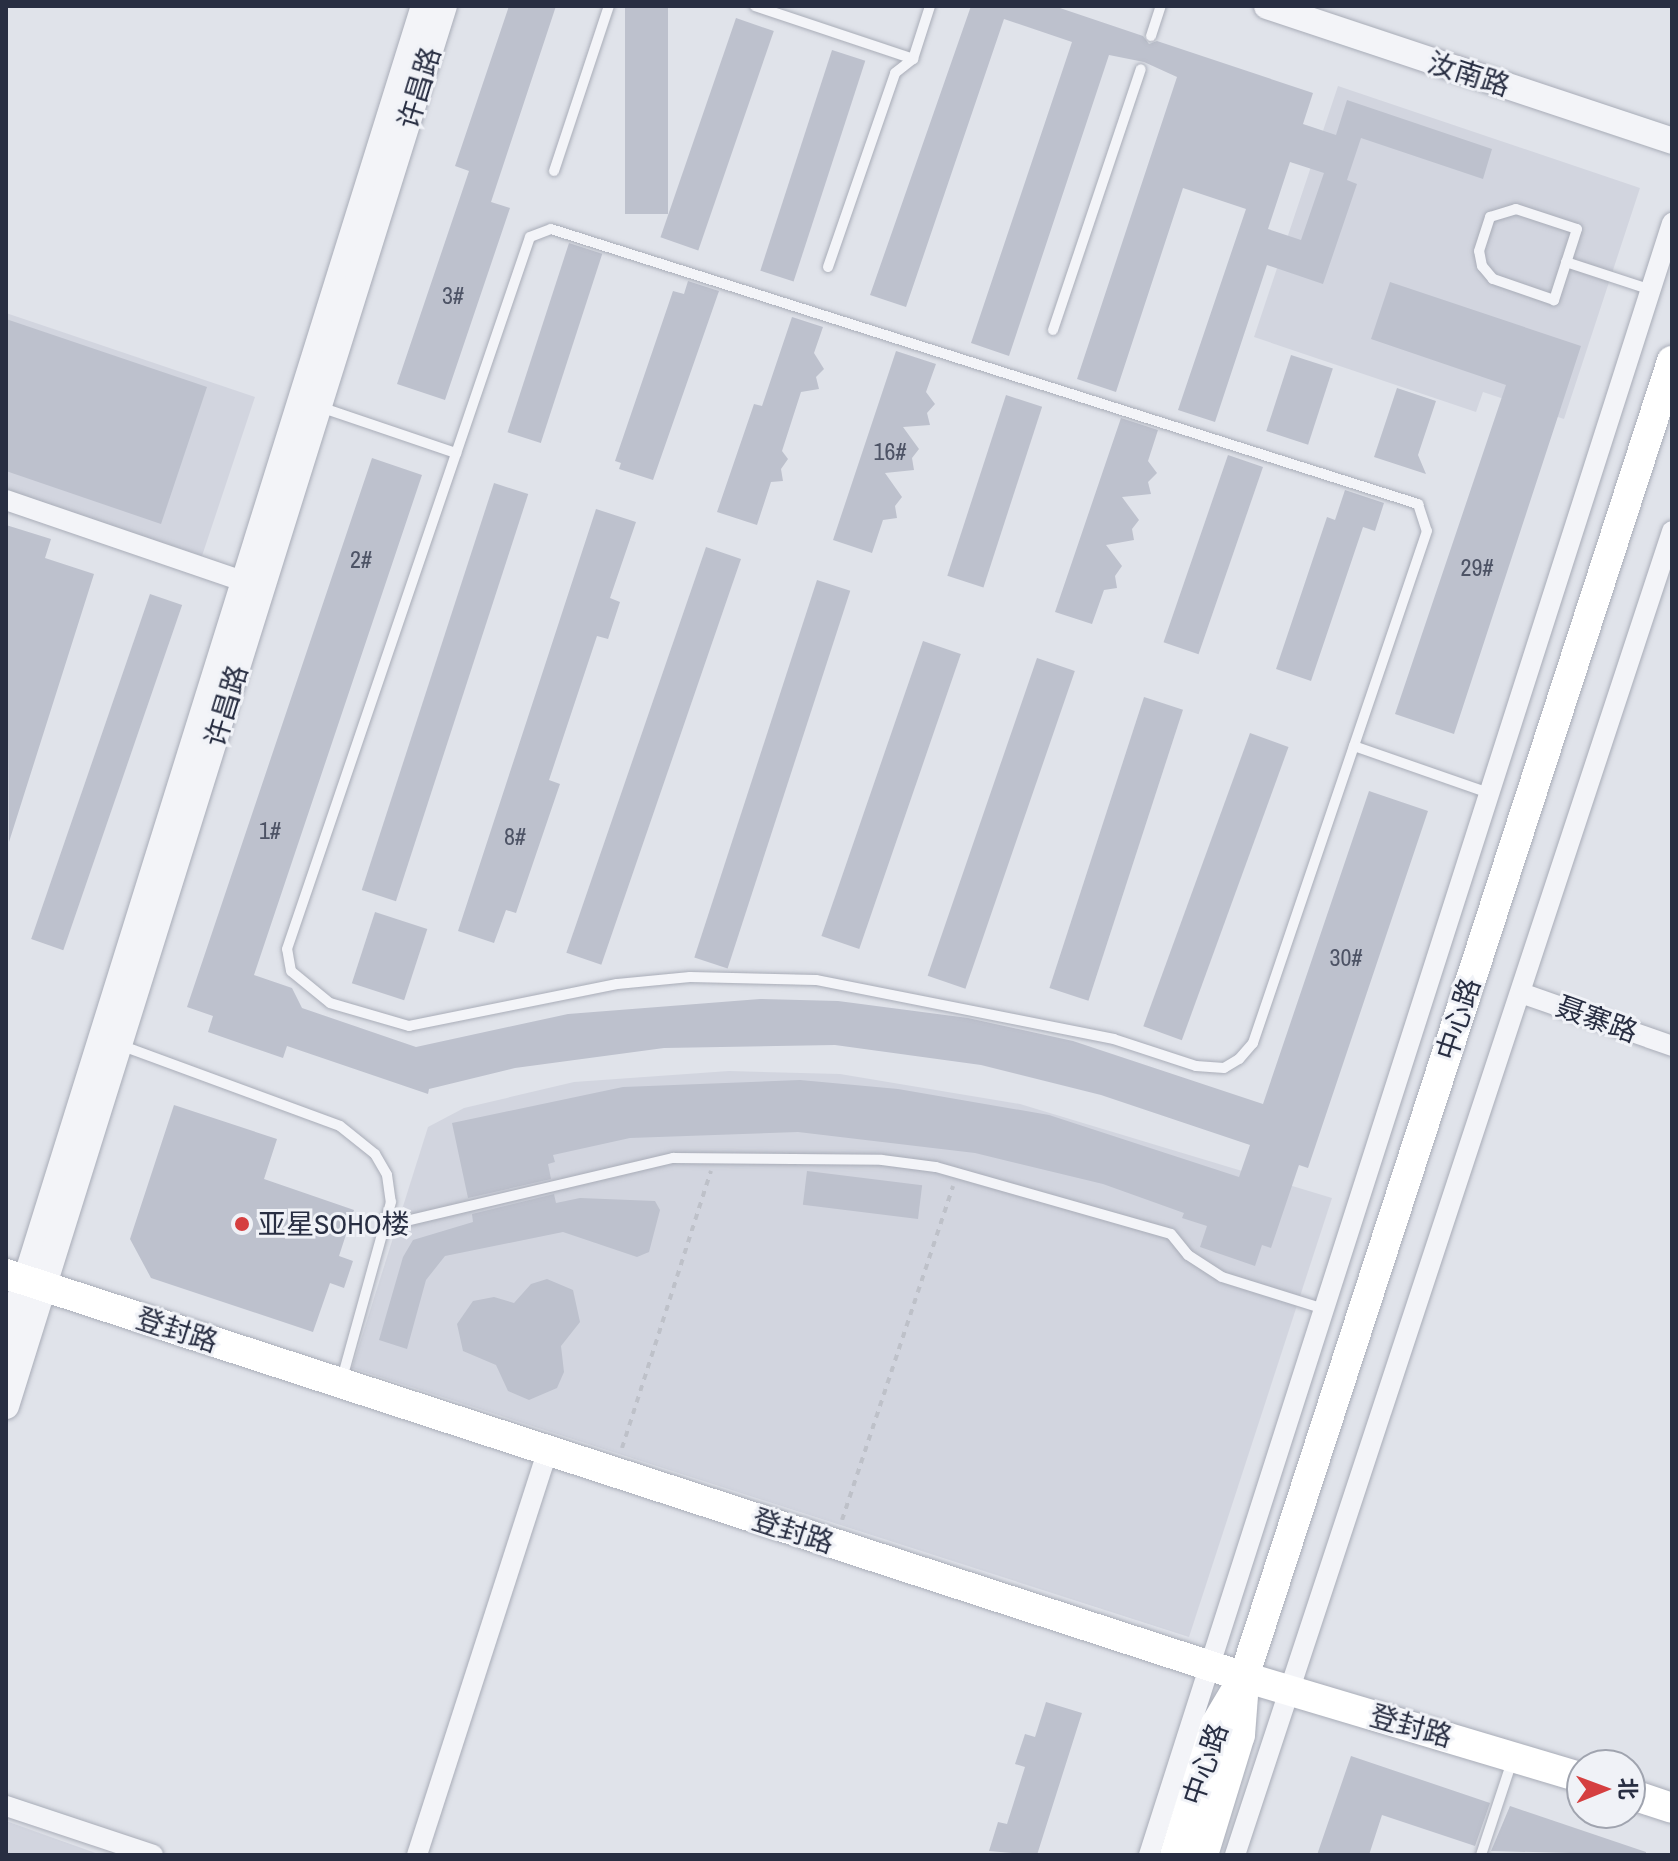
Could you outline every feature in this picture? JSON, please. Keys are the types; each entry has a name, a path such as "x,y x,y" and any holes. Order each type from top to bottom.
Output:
{"main road":[{"name":"中心路","path":"1175,1855 1216,1724 1244,1677 1672,361"},
{"name":"登封路","path":"25,1281 1209,1666 1566,1773"},
{"name":"中心路","path":"1203,1855 1240,1735 1244,1677"},
{"path":"1646,1799 1672,1808"}],"street":[{"name":"许昌路","path":"6,1343 424,6"},
{"name":"许昌路","path":"6,1406 25,1281 120,1045 444,6"},
{"name":"汝南路","path":"1267,6 1672,141"},
{"path":"1149,1855 1672,223"},
{"path":"6,500 245,582"},
{"path":"1235,1855 1672,531"},
{"name":"聂寨路","path":"1521,993 1672,1046"},
{"path":"417,1855 548,1450"},
{"path":"6,1806 153,1855"}],"lane":[{"path":"554,171 609,6"},
{"path":"755,6 913,59"},
{"path":"828,267 895,73 913,59 930,6"},
{"path":"1151,36 1161,6"},
{"path":"1053,330 1141,69"},
{"path":"1516,209 1577,229 1566,262 1554,300 1493,279 1479,251 1490,217 1516,209"},
{"path":"551,229 1418,504 1427,531 1354,746 1253,1043 1224,1068 1196,1066 1114,1039 816,980 690,977 617,984 423,1025 359,1016 307,987 291,971 287,949 530,237 551,229"},
{"path":"1566,262 1651,290"},
{"path":"320,407 456,453"},
{"path":"1354,746 1489,793"},
{"path":"120,1045 340,1126 363,1140 387,1175 391,1202 340,1383"},
{"path":"385,1226 625,1166 716,1157 882,1160 958,1173 1171,1234 1195,1262 1222,1277 1324,1309"},
{"path":"1481,1855 1514,1756"}],"path":[{"path":"615,1471 716,1157"},
{"path":"834,1545 958,1173"}],"shaded area":[{"path":"1338,86 1640,188 1564,419 1483,392 1476,412 1254,337"},
{"path":"6,313 255,397 202,556 6,490"},
{"path":"729,1071 840,1074 1020,1104 1332,1198 1189,1637 352,1368 428,1127 464,1108 574,1082"},
{"path":"6,1821 101,1855 6,1855"}],"building":[{"path":"509,6 556,6 491,202 510,208 445,400 397,384 469,171 455,166"},
{"path":"625,6 668,6 668,214 625,214"},
{"path":"971,6 1054,6 1143,36 1149,44 1157,41 1313,93 1303,124 1336,135 1347,100 1492,149 1483,179 1361,138 1347,180 1357,184 1323,284 1267,265 1215,422 1178,410 1246,209 1183,188 1116,392 1077,379 1177,77 1144,62 1109,55 1009,356 971,343 1072,42 1004,19 906,307 870,295","holes":["1290,162 1324,173 1301,240 1268,229"]},
{"path":"736,18 774,31 698,250 660,237"},
{"path":"832,50 865,61 794,281 760,271"},
{"path":"569,243 602,254 541,443 508,432"},
{"path":"688,281 719,291 653,480 619,469 621,463 615,461 673,291 684,294"},
{"path":"1390,282 1581,346 1454,734 1395,714 1506,385 1371,339"},
{"path":"792,317 823,327 814,353 824,369 816,377 819,389 801,392 782,451 788,459 781,469 783,481 771,482 757,525 717,512 754,404 762,406"},
{"path":"6,319 207,387 161,524 6,471"},
{"path":"896,351 936,364 926,392 935,404 927,413 930,425 903,427 919,449 912,458 914,470 885,473 902,497 895,506 897,518 883,520 872,553 833,540"},
{"path":"1291,355 1333,369 1308,445 1266,431"},
{"path":"1397,388 1436,401 1418,455 1426,474 1374,457"},
{"path":"1006,395 1042,407 983,587 947,576"},
{"path":"1121,418 1158,430 1148,461 1157,473 1148,482 1151,494 1122,497 1139,520 1132,529 1134,540 1106,545 1122,566 1115,576 1117,588 1104,590 1092,624 1055,612"},
{"path":"1228,455 1263,467 1199,654 1164,642"},
{"path":"372,458 422,475 254,975 292,988 302,1008 416,1047 568,1014 760,999 838,1001 968,1018 1073,1041 1263,1104 1369,791 1428,811 1308,1168 1299,1165 1271,1248 1262,1245 1255,1266 1200,1247 1207,1226 1182,1218 1184,1213 1103,1184 975,1153 798,1132 630,1138 553,1155 555,1162 548,1164 551,1179 468,1198 452,1123 623,1087 800,1080 898,1089 1049,1115 1239,1177 1250,1145 1101,1095 981,1065 835,1045 664,1048 515,1068 429,1089 428,1094 287,1046 283,1058 208,1032 213,1016 187,1007"},
{"path":"494,483 528,494 396,901 362,890"},
{"path":"1345,490 1384,503 1375,531 1363,527 1311,681 1276,669 1327,517 1335,520"},
{"path":"596,509 636,522 610,598 620,602 608,639 597,636 549,780 560,784 516,913 506,910 494,943 458,931"},
{"path":"6,525 51,539 45,558 94,574 9,842"},
{"path":"706,547 741,559 601,965 566,953"},
{"path":"817,580 850,591 728,968 694,958"},
{"path":"150,594 182,605 63,950 31,939"},
{"path":"923,641 961,654 859,949 821,936"},
{"path":"1037,658 1075,671 965,989 928,976"},
{"path":"1144,697 1183,710 1088,1001 1049,988"},
{"path":"1250,733 1289,747 1182,1040 1143,1026"},
{"path":"375,912 427,929 404,1000 352,983"},
{"name":"亚星SOHO楼","path":"174,1105 277,1139 264,1179 354,1210 339,1256 353,1261 344,1288 330,1283 313,1332 151,1278 130,1239"},
{"path":"807,1171 922,1185 918,1219 803,1205"},
{"path":"554,1194 556,1203 580,1198 655,1201 660,1210 649,1252 637,1257 563,1232 445,1256 426,1280 407,1349 379,1340 403,1257 413,1240 473,1222 472,1214"},
{"path":"547,1279 573,1290 580,1322 561,1346 564,1372 557,1388 529,1400 508,1391 496,1365 463,1351 457,1324 473,1301 494,1297 514,1303 531,1284"},
{"path":"1046,1702 1082,1713 1037,1855 989,1851 998,1822 1007,1824 1025,1767 1015,1764 1025,1734 1035,1737"},
{"path":"1351,1756 1490,1803 1475,1846 1382,1815 1369,1855 1317,1855"},
{"path":"1510,1806 1566,1825 1566,1829 1578,1829 1646,1852 1646,1855 1491,1851"}],"place":[{"name":"亚星SOHO楼","path":"242,1224"}]}
